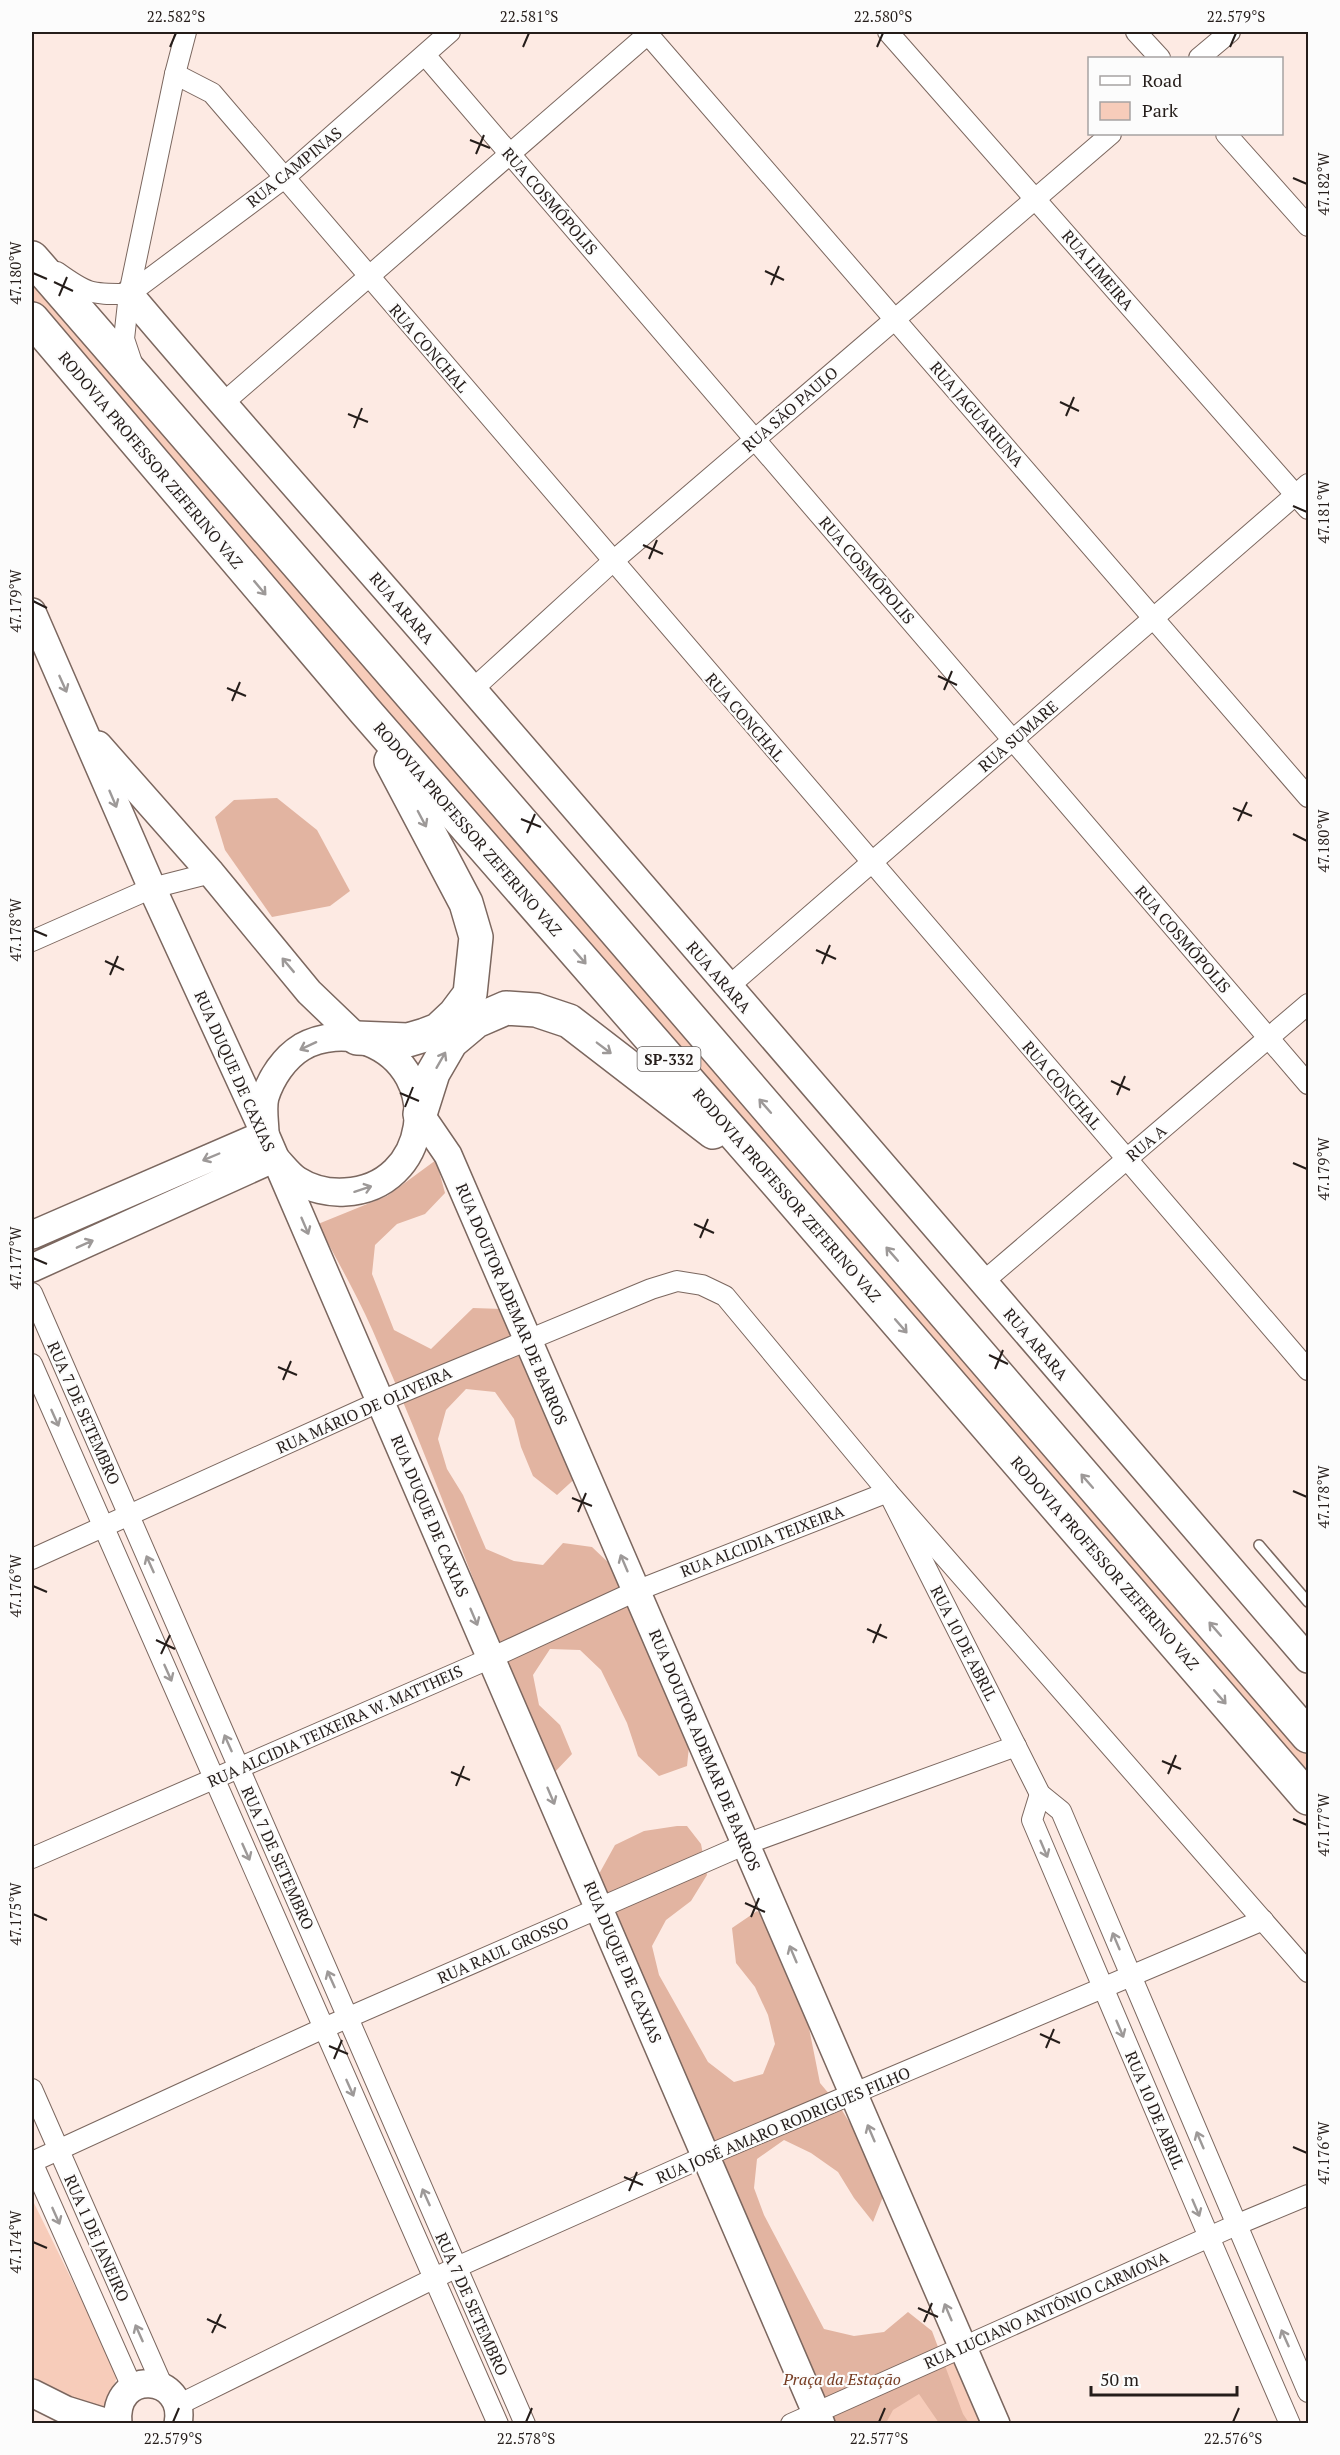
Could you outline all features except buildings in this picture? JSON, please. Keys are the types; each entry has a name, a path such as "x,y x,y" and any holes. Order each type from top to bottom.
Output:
{"highway":[{"name":"SP-332","path":"32,258 569,877 1308,1736"},
{"name":"RODOVIA PROFESSOR ZEFERINO VAZ","path":"32,319 365,711 778,1184 1308,1798"},
{"path":"357,1038 408,1040 438,1030 455,1014 470,994 476,937 466,903 365,711"},
{"path":"420,1114 433,1073 451,1042 476,1021 506,1008 536,1010 569,1021 778,1184"}],"street":[{"path":"137,381 124,339 129,294 175,74 186,32"},
{"name":"RUA CAMPINAS","path":"129,294 283,179 450,32"},
{"name":"RUA LIMEIRA","path":"888,32 1035,199 1304,496"},
{"path":"1136,32 1159,57"},
{"path":"1200,57 1230,32"},
{"path":"222,404 647,33"},
{"name":"RUA JAGUARIUNA","path":"647,33 1308,797"},
{"name":"RUA COSMÓPOLIS","path":"425,55 1308,1084"},
{"name":"RUA CONCHAL","path":"175,74 212,93 283,179 1308,1370"},
{"name":"RUA SÃO PAULO","path":"473,689 612,562 1110,135"},
{"path":"1227,135 1308,226"},
{"path":"32,253 78,287 95,294 129,294"},
{"name":"RUA ARARA","path":"129,294 222,404 473,689 1308,1659"},
{"name":"RUA SUMARE","path":"728,987 1154,618 1304,496"},
{"name":"RUA DUQUE DE CAXIAS","path":"32,612 38,643 82,726 152,888 270,1146 819,2418"},
{"path":"82,726 211,873 309,992 357,1038"},
{"path":"32,941 152,888 211,873"},
{"name":"RUA A","path":"983,1282 1308,1004"},
{"path":"327,1038 357,1038 381,1047 398,1061 414,1086 420,1114 416,1137 406,1158 388,1178 360,1191 329,1193 297,1180 270,1146 264,1099 278,1069 302,1047 327,1038"},
{"name":"RUA DOUTOR ADEMAR DE BARROS","path":"420,1114 448,1155 996,2424"},
{"path":"32,1235 270,1146"},
{"path":"32,1268 270,1146"},
{"name":"RUA MÁRIO DE OLIVEIRA","path":"32,1559 381,1401 651,1289 677,1281 702,1285 725,1296 888,1492"},
{"name":"RUA 7 DE SETEMBRO","path":"32,1293 525,2424"},
{"name":"RUA 7 DE SETEMBRO","path":"32,1365 498,2424"},
{"path":"888,1492 1308,1972"},
{"name":"RUA ALCIDIA TEIXEIRA","path":"636,1591 888,1492"},
{"name":"RUA 10 DE ABRIL","path":"888,1492 1040,1794 1061,1811 1308,2392"},
{"name":"RUA ALCIDIA TEIXEIRA W. MATTHEIS","path":"32,1858 491,1658 636,1591"},
{"name":"RUA RAUL GROSSO","path":"32,2162 324,2028 746,1844 1016,1746"},
{"name":"RUA 10 DE ABRIL","path":"1040,1794 1032,1820 1290,2424"},
{"name":"RUA JOSÉ AMARO RODRIGUES FILHO","path":"173,2405 457,2267 706,2156 1263,1920"},
{"name":"RUA 1 DE JANEIRO","path":"32,2089 173,2405"},
{"name":"RUA 1 DE JANEIRO","path":"32,2162 132,2387"},
{"name":"RUA LUCIANO ANTÔNIO CARMONA","path":"791,2424 819,2418 963,2347 1308,2195"},
{"path":"118,2424 116,2411 122,2397 132,2387 148,2383 173,2405"},
{"path":"32,2393 62,2417 111,2424"}],"lane":[{"path":"1259,1545 1308,1602"}],"green space":[{"path":"32,274 1308,1753 1308,1778 32,303"},
{"path":"277,798 317,830 350,891 330,906 272,917 225,850 215,817 234,800"},
{"path":"436,1160 445,1193 425,1214 397,1224 375,1245 372,1274 394,1330 431,1349 473,1308 503,1309 580,1474 557,1495 533,1476 521,1447 514,1419 495,1392 466,1389 446,1410 438,1439 447,1469 463,1495 486,1549 514,1561 543,1565 563,1543 592,1547 613,1567 690,1737 687,1766 659,1776 638,1756 627,1723 601,1670 580,1650 550,1649 533,1675 539,1705 560,1725 572,1754 552,1775 396,1384 353,1289 318,1224 387,1196"},
{"name":"Praça da Estação","path":"687,1826 701,1844 707,1875 691,1901 666,1920 652,1946 659,1975 708,2062 734,2082 763,2074 775,2044 768,2015 755,1987 736,1963 732,1928 757,1911 779,1931 807,2018 820,2083 840,2107 875,2164 884,2194 873,2222 854,2198 838,2172 811,2153 784,2140 757,2159 754,2188 764,2215 824,2329 854,2336 884,2332 908,2312 932,2331 963,2414 969,2423 939,2423 919,2394 893,2410 886,2423 819,2423 605,1904 599,1874 615,1845 644,1831"},
{"path":"32,2199 118,2374 106,2408 53,2400 32,2389"},
{"name":"Praça da Estação","path":"959,2355 985,2423 825,2423"}]}
